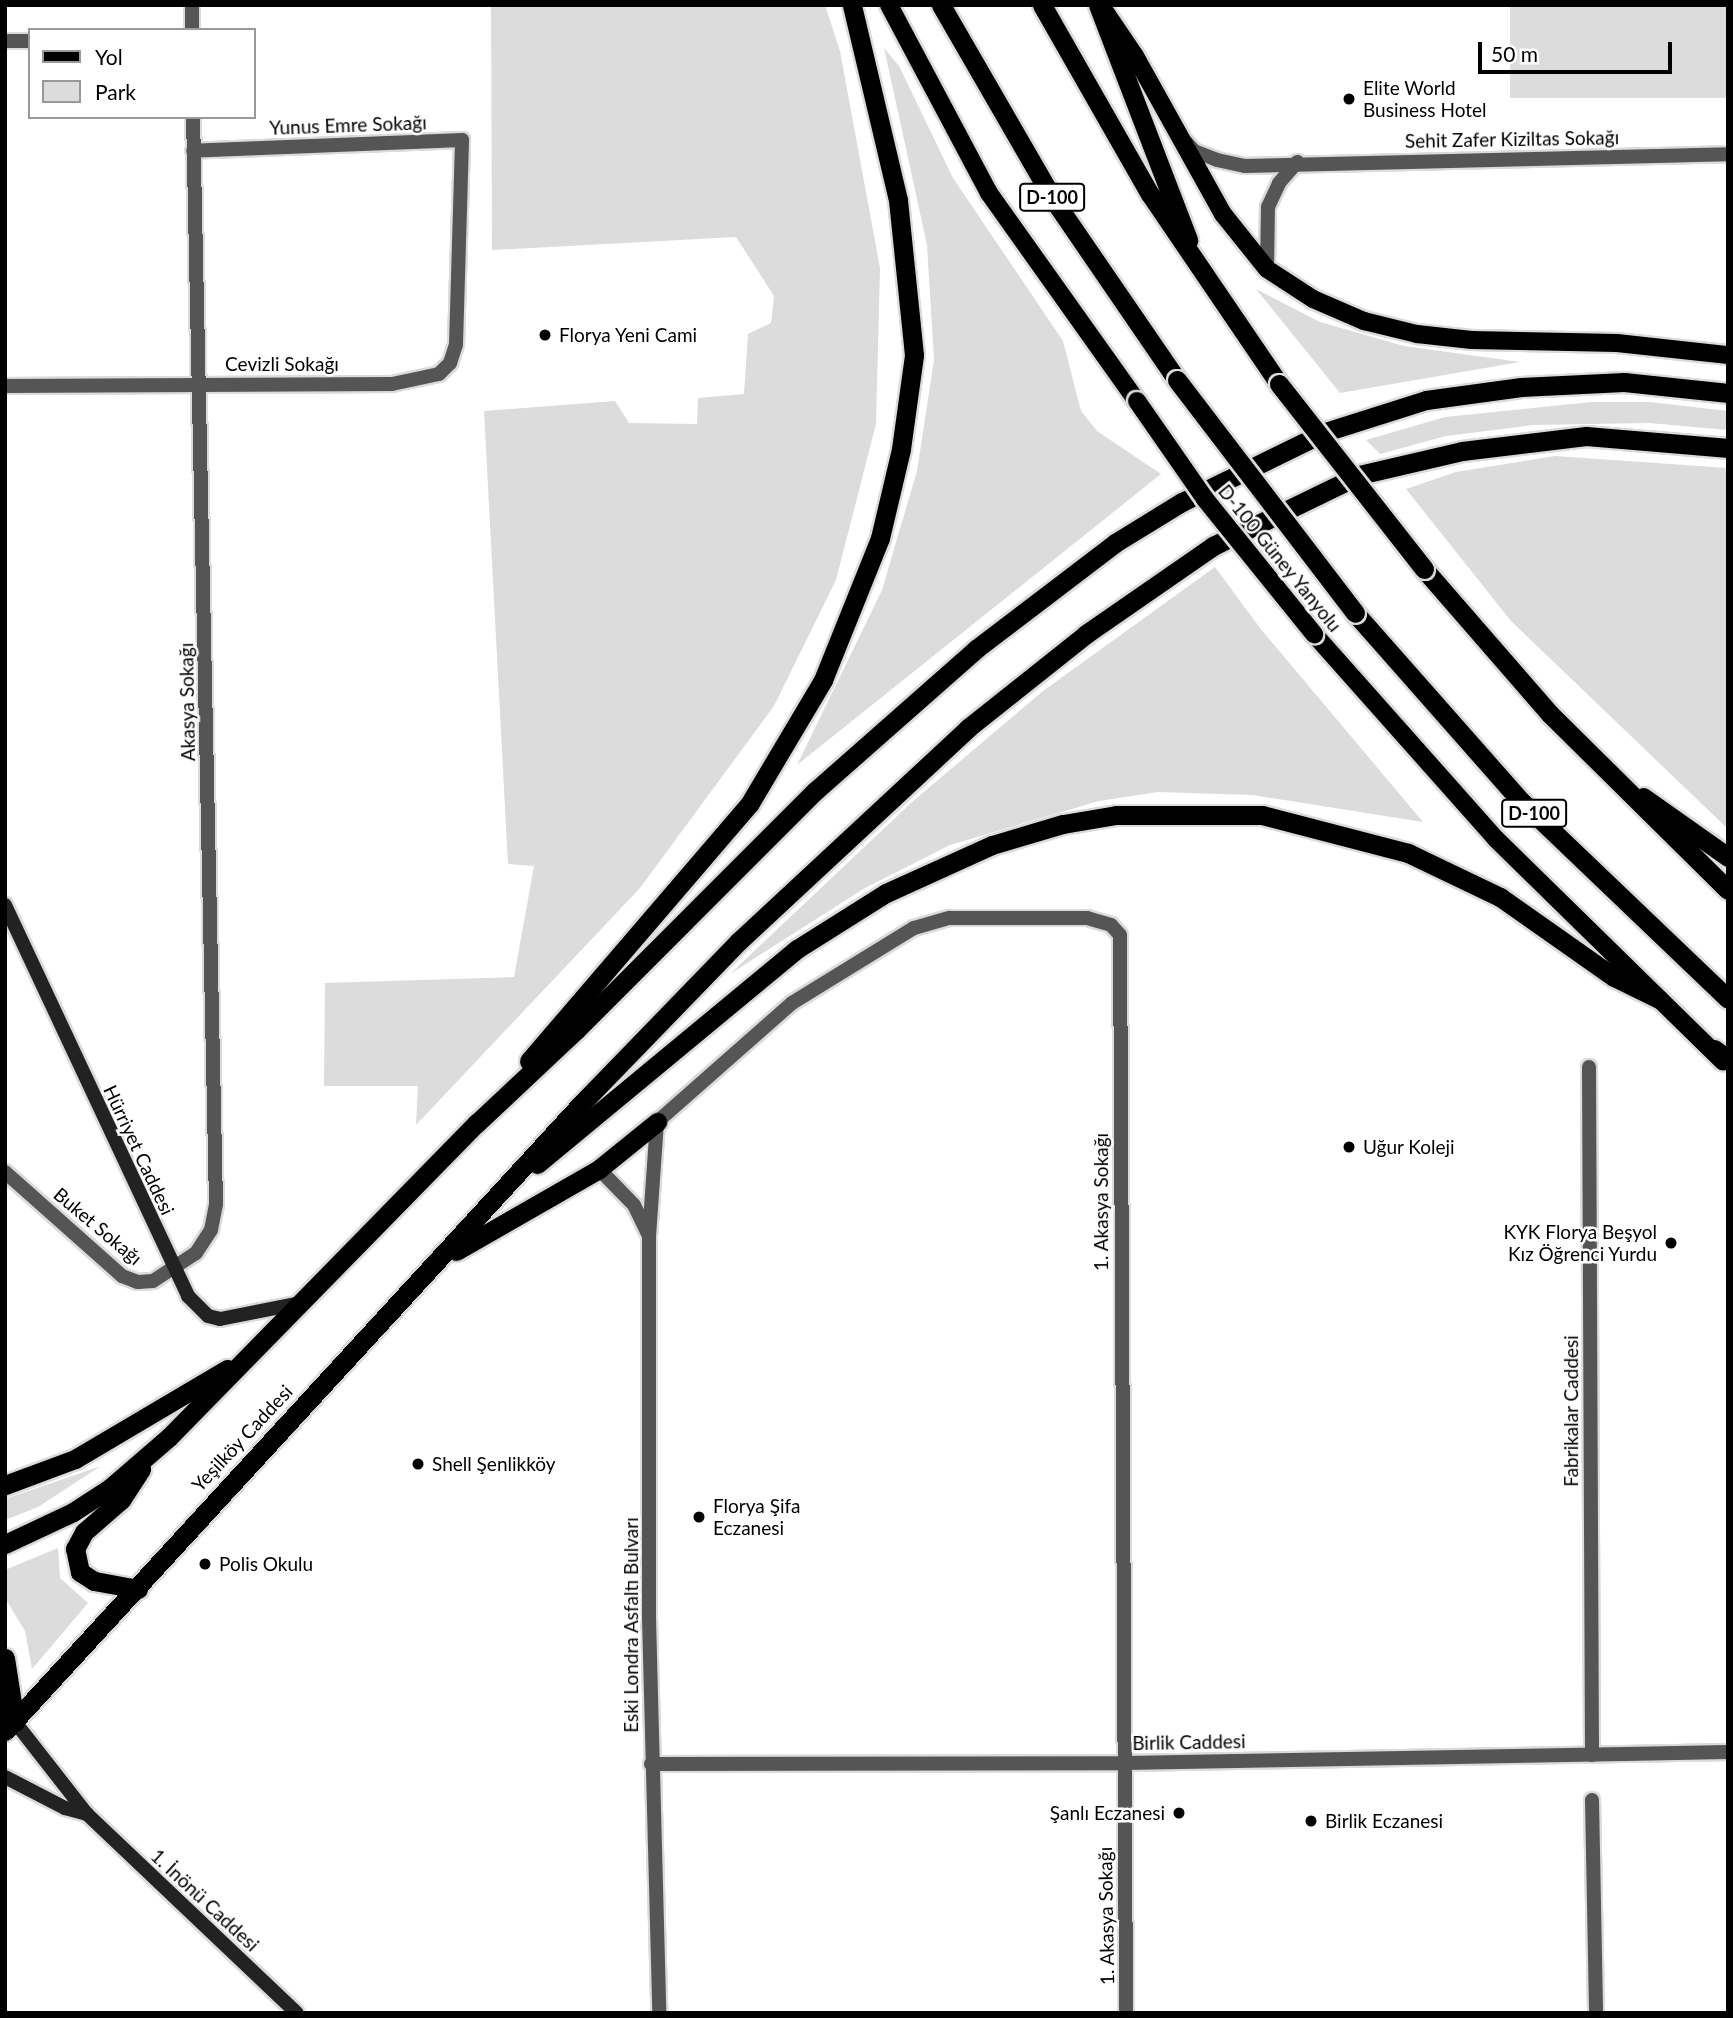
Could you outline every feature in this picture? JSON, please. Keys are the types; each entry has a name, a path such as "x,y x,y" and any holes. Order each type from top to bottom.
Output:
{"highway":[{"path":"477,1123 750,803 823,680 880,538 901,449 914,355 898,200 852,5"},
{"name":"D-100","path":"941,5 1053,199 1177,380 1355,613 1521,801 1728,999"},
{"path":"1042,5 1099,110 1196,264 1279,384 1424,569 1609,776 1728,890"},
{"path":"1099,5 1172,191 1196,264"},
{"path":"5,1544 73,1513 149,1455 477,1123 576,1030 815,790 902,711 1049,591 1182,502 1325,432 1426,400 1521,387 1624,382 1728,393"},
{"path":"516,1179 581,1104 739,941 898,791 1029,677 1213,546 1308,497 1412,460 1586,436 1728,448"},
{"path":"1609,776 1728,857"},
{"path":"516,1179 573,1138 797,949 886,893 992,845 1063,824 1116,815 1262,815 1408,853 1500,897 1614,977 1659,999"},
{"path":"436,1262 599,1169 657,1122"},
{"name":"Yeşilköy Caddesi","path":"10,1726 436,1262 516,1179"},
{"path":"5,1485 33,1477 112,1439 249,1356"},
{"path":"138,1589 94,1581 80,1572 75,1549 84,1532 121,1500 149,1455"},
{"path":"5,1658 10,1726"}],"main road":[{"name":"D-100 Güney Yanyolu","path":"890,5 989,193 1205,499 1314,634 1496,839 1659,999 1721,1054 1728,1066"},
{"path":"1099,5 1135,55 1223,214 1267,269 1314,299 1364,321 1417,334 1472,340 1617,343 1728,355"},
{"name":"Hürriyet Caddesi","path":"5,905 173,1269 197,1307 220,1319 302,1303"},
{"name":"1. İnönü Caddesi","path":"10,1726 87,1814 297,2013"},
{"path":"5,1777 65,1808 87,1814"}],"street":[{"path":"192,5 192,28"},
{"path":"5,41 28,41"},
{"name":"Akasya Sokağı","path":"173,1269 196,1253 211,1230 216,1205 193,119"},
{"name":"Sehit Zafer Kiziltas Sokağı","path":"1178,133 1194,151 1217,160 1245,166 1297,162 1728,154"},
{"name":"Yunus Emre Sokağı","path":"193,151 462,140"},
{"name":"Cevizli Sokağı","path":"5,386 200,382 392,384 439,374 450,363 456,344 462,140"},
{"path":"1267,269 1268,207 1279,183 1297,162"},
{"name":"1. Akasya Sokağı","path":"657,1122 792,1003 914,928 950,918 1087,918 1111,925 1119,935 1123,1763 1128,2010"},
{"name":"Fabrikalar Caddesi","path":"1589,1067 1592,1755"},
{"name":"Eski Londra Asfaltı Bulvarı","path":"657,1122 649,1237 651,1764 659,2013"},
{"path":"599,1169 634,1205 649,1237"},
{"name":"Buket Sokağı","path":"5,1172 122,1276 138,1282 153,1281 173,1269"},
{"name":"Birlik Caddesi","path":"651,1764 1123,1763 1728,1752"},
{"path":"1592,1800 1596,2013"}],"green space":[{"path":"491,5 825,5 840,51 880,268 876,424 836,580 774,706 640,888 416,1125 418,1086 324,1086 325,983 514,977 534,866 508,864 484,411 615,401 629,423 697,424 698,398 744,394 748,334 771,323 774,296 736,237 492,250"},
{"path":"1510,5 1728,5 1728,98 1510,98"},
{"path":"884,48 899,66 953,178 1063,341 1081,411 1097,431 1161,474 797,765 882,590 917,471 934,360 927,245"},
{"path":"1256,289 1320,322 1404,346 1520,362 1340,393"},
{"path":"1591,402 1650,402 1728,411 1728,430 1649,423 1533,425 1446,436 1380,454 1366,440 1445,417"},
{"path":"1555,456 1728,468 1728,829 1511,621 1406,489 1456,472"},
{"path":"1215,567 1260,628 1423,822 1252,795 1158,792 1099,801 950,845 865,888 730,974 912,802 1043,691"},
{"path":"101,1466 38,1507 5,1520 5,1499"},
{"path":"58,1548 60,1578 88,1603 32,1669 25,1631 5,1598 5,1570"}],"place":[{"name":"Elite World Business Hotel","path":"1349,99"},
{"name":"Florya Yeni Cami","path":"545,335"},
{"name":"Uğur Koleji","path":"1349,1147"},
{"name":"KYK Florya Beşyol Kız Öğrenci Yurdu","path":"1671,1243"},
{"name":"Shell Şenlikköy","path":"418,1464"},
{"name":"Florya Şifa Eczanesi","path":"699,1517"},
{"name":"Polis Okulu","path":"205,1564"},
{"name":"Şanlı Eczanesi","path":"1179,1813"},
{"name":"Birlik Eczanesi","path":"1311,1821"}]}
